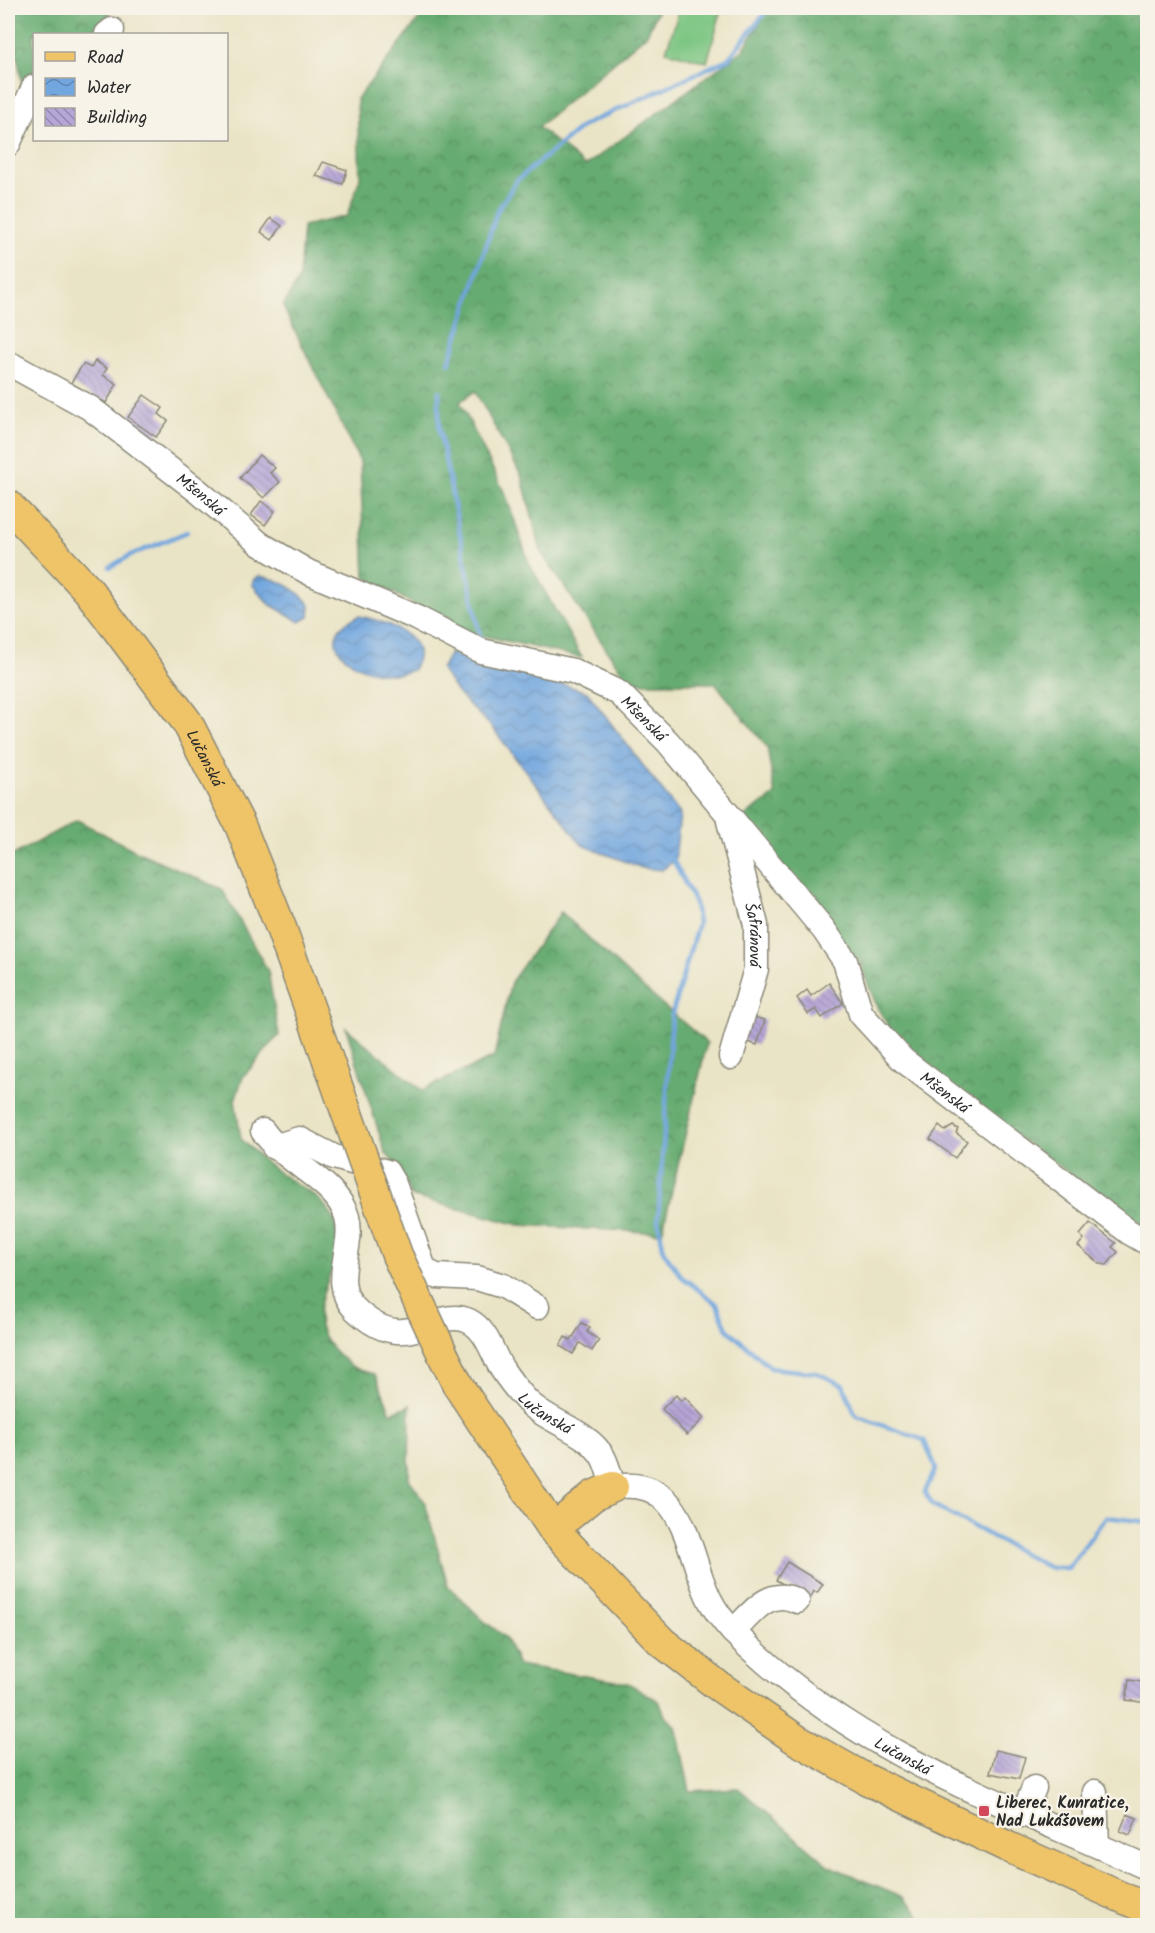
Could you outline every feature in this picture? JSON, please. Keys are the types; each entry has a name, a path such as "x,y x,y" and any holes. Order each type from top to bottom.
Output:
{"main road":[{"name":"Lučanská","path":"12,508 88,590 187,722 240,825 281,928 397,1255 459,1387 553,1529 609,1590 662,1642 717,1685 798,1740 876,1784 1008,1847 1148,1909"},
{"path":"553,1529 593,1496 613,1487"}],"street":[{"path":"8,144 33,89"},
{"name":"Mšenská","path":"8,363 90,408 198,491 260,544 308,573 417,618 481,651 573,671 619,693 668,742 824,930 845,961 861,1014 903,1060 1100,1210 1148,1243"},
{"name":"Šafránová","path":"726,812 756,925 756,969 731,1057"},
{"name":"Lučanská","path":"537,1307 503,1286 477,1278 436,1276 428,1272 423,1266 394,1184 381,1168 334,1157 299,1139 269,1139 342,1204 349,1234 342,1275 353,1306 369,1321 394,1331 406,1332 449,1319 470,1322 480,1330 501,1367 528,1402 551,1420 594,1446 603,1458 613,1487 640,1488 656,1494 670,1505 682,1520 688,1533 693,1557 710,1600 733,1632 774,1670 824,1710 869,1739 932,1774 1148,1868"},
{"path":"733,1632 766,1600 784,1596 797,1601"},
{"path":"1023,1815 1034,1788"},
{"path":"1095,1792 1097,1845"}],"green space":[{"path":"9,8 113,8 97,28 86,33 33,33 33,76 22,84"},
{"path":"423,8 659,8 647,34 538,127 585,166 743,50 769,8 1147,8 1147,1227 949,1089 897,1041 877,1007 859,961 742,818 775,795 767,747 715,683 629,683 541,552 522,477 475,391 460,402 507,498 529,563 582,658 462,631 365,577 360,462 283,307 299,278 303,226 347,216 360,178 357,99 426,10"},
{"path":"680,8 722,8 707,62 666,51"},
{"path":"77,820 136,851 222,889 268,971 279,1035 243,1077 235,1100 241,1139 279,1173 314,1195 334,1218 338,1244 320,1304 319,1319 323,1334 333,1349 347,1363 375,1374 391,1413 410,1405 409,1479 425,1502 448,1586 483,1620 505,1637 518,1665 628,1683 659,1701 665,1716 676,1726 690,1791 738,1788 830,1866 904,1897 927,1925 8,1925 8,858"},
{"path":"561,912 707,1043 662,1233 519,1225 411,1196 401,1172 385,1152 346,1028 422,1090 494,1057 511,982"}],"water":[{"path":"259,576 281,582 300,594 310,605 309,617 300,622 269,604 252,584"},
{"path":"359,616 387,624 406,634 413,641 418,657 413,670 395,674 377,673 347,659 338,648 336,637 342,626"},
{"path":"450,653 467,660 477,670 490,668 534,675 587,692 680,814 675,860 662,870 642,868 582,845 491,726 458,694 441,669"}],"building":[{"path":"323,162 347,170 343,184 316,176"},
{"path":"271,218 282,226 272,240 261,232"},
{"path":"95,361 107,368 103,375 117,384 106,403 71,383 83,364 91,368"},
{"path":"144,395 163,408 159,414 168,421 156,437 128,417"},
{"path":"259,455 275,468 270,473 280,482 264,498 240,478"},
{"path":"261,501 275,511 265,525 251,515"},
{"path":"829,983 843,1003 822,1018 816,1009 808,1014 797,998 807,990 811,996"},
{"path":"749,1016 765,1020 757,1045 742,1040"},
{"path":"939,1126 945,1131 953,1126 958,1129 956,1133 967,1141 955,1158 930,1139"},
{"path":"1090,1223 1116,1243 1112,1247 1118,1252 1107,1265 1100,1264 1078,1246 1084,1239 1080,1235"},
{"path":"582,1323 590,1327 587,1332 599,1340 592,1351 580,1343 573,1354 560,1346 565,1337 571,1340"},
{"path":"676,1395 681,1401 685,1397 704,1418 687,1435 662,1409"},
{"path":"787,1562 823,1584 817,1593 814,1591 810,1599 776,1580"},
{"path":"1129,1680 1148,1683 1148,1703 1126,1700"},
{"path":"996,1750 1025,1757 1019,1779 990,1773"},
{"path":"1127,1814 1137,1818 1130,1835 1120,1831"}],"waterway":[{"path":"449,363 497,211 517,180 584,125 728,59 769,8"},
{"path":"439,391 439,428 481,642"},
{"path":"110,567 131,555 187,532"},
{"path":"481,659 477,670 481,673"},
{"path":"671,856 695,903 698,923 672,1014 658,1221 664,1252 682,1277 717,1304 727,1329 771,1368 817,1373 843,1385 856,1416 924,1440 936,1468 925,1492 933,1505 1050,1568 1068,1568 1106,1517 1148,1522"}],"place":[{"name":"Liberec, Kunratice, Nad Lukášovem","path":"984,1811"}]}
